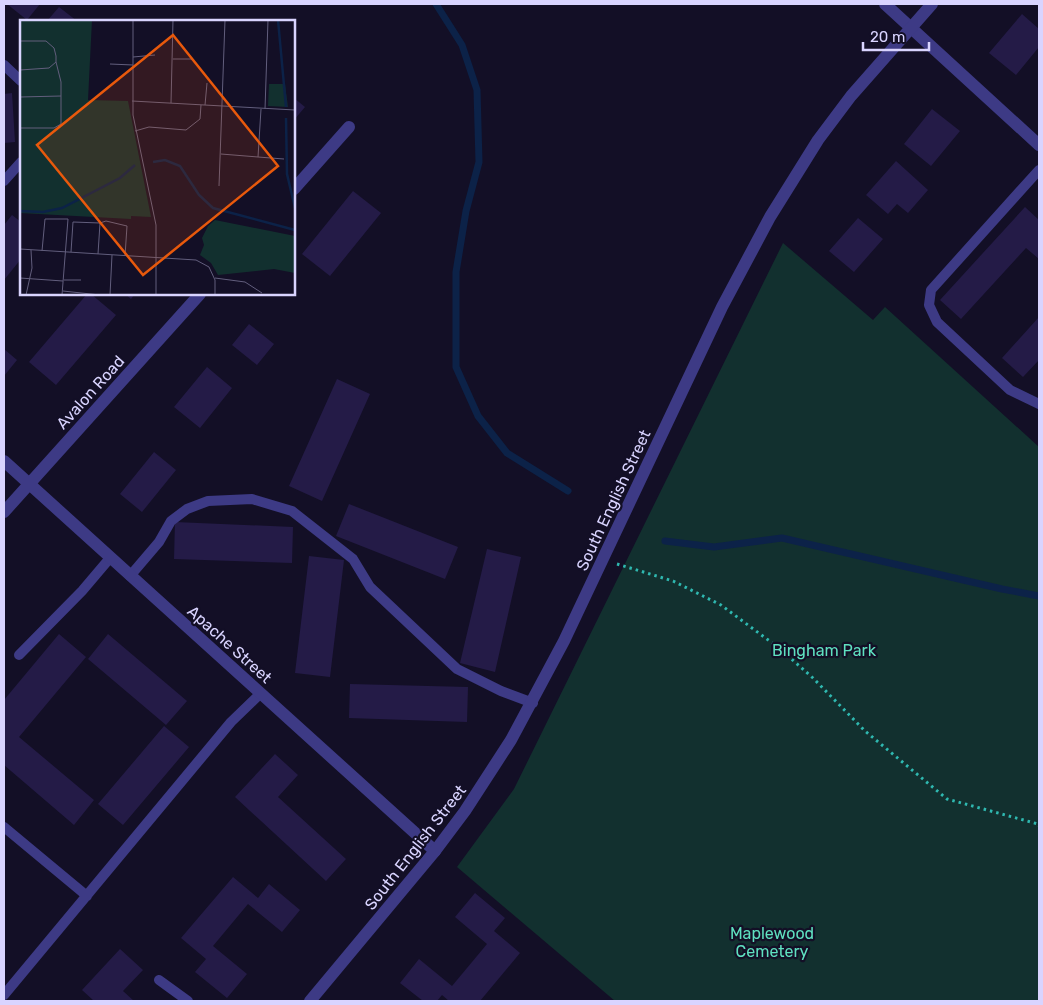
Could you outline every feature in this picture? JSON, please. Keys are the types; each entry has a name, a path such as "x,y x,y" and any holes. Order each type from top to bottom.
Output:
{"street":[{"path":"885,4 1039,145"},
{"name":"South English Street","path":"310,1001 435,851 484,783 533,703 722,307 770,217 818,140 852,96 932,4"},
{"path":"295,188 349,127"},
{"name":"Avalon Road","path":"4,512 199,295"},
{"name":"Apache Street","path":"4,461 435,851"}],"lane":[{"path":"4,65 20,80"},
{"path":"4,181 20,163"},
{"path":"1039,170 930,290 929,305 937,322 1010,390 1039,404"},
{"path":"130,576 159,542 171,520 187,509 208,501 252,499 292,511 353,559 370,587 457,669 501,691 533,703"},
{"path":"19,655 82,591 110,558"},
{"path":"4,995 231,722 260,694"},
{"path":"4,827 87,896"},
{"path":"159,980 188,1001"}],"path":[{"path":"603,559 673,581 721,604 779,648 865,731 947,799 1038,824 1039,826"}],"green space":[{"name":"Bingham Park","path":"783,243 873,320 885,307 1039,447 1039,1001 615,1001 457,867 514,789"}],"building":[{"path":"7,4 40,4 27,20"},
{"path":"59,7 76,20 48,20"},
{"path":"1022,14 1039,29 1039,47 1016,75 989,53"},
{"path":"12,93 15,142 4,143 4,94"},
{"path":"295,99 305,107 295,119"},
{"path":"932,109 960,131 931,166 904,144"},
{"path":"896,161 928,190 908,213 897,204 888,214 866,195"},
{"path":"353,191 381,213 330,276 302,254"},
{"path":"1025,207 1039,220 1039,259 1026,248 961,319 940,300"},
{"path":"12,215 20,221 20,260 4,280 4,225"},
{"path":"858,218 883,239 854,272 829,251"},
{"path":"86,295 92,295 116,315 56,385 29,362"},
{"path":"126,295 134,295 131,299"},
{"path":"1039,317 1039,360 1023,377 1002,358"},
{"path":"249,324 274,344 257,365 232,345"},
{"path":"4,349 17,360 4,376"},
{"path":"207,367 232,388 200,428 174,407"},
{"path":"337,379 370,394 322,501 289,486"},
{"path":"154,452 176,470 142,512 120,494"},
{"path":"349,504 458,547 445,579 336,536"},
{"path":"175,522 293,527 292,563 174,559"},
{"path":"487,549 521,557 495,672 460,663"},
{"path":"309,556 344,560 330,677 295,673"},
{"path":"59,634 86,657 19,737 94,800 74,825 4,765 4,700"},
{"path":"108,634 187,701 166,725 88,659"},
{"path":"350,684 468,687 467,722 349,718"},
{"path":"164,726 189,747 123,825 98,804"},
{"path":"275,754 298,775 278,797 346,859 326,881 235,797"},
{"path":"233,877 258,898 269,884 300,910 282,932 248,904 213,946 247,974 227,998 195,972 206,959 181,938"},
{"path":"475,893 505,918 494,931 520,953 480,1001 449,1001 442,995 437,1001 423,1001 400,983 419,959 452,986 487,944 455,917"},
{"path":"120,949 143,970 123,991 134,1001 94,1001 82,990"}],"waterway":[{"path":"436,4 462,45 477,90 479,162 466,211 456,272 456,367 478,416 507,453 568,491"},
{"path":"665,541 714,547 782,538 1039,596"}],"park label":[{"name":"Maplewood Cemetery","path":"772,942"}]}
